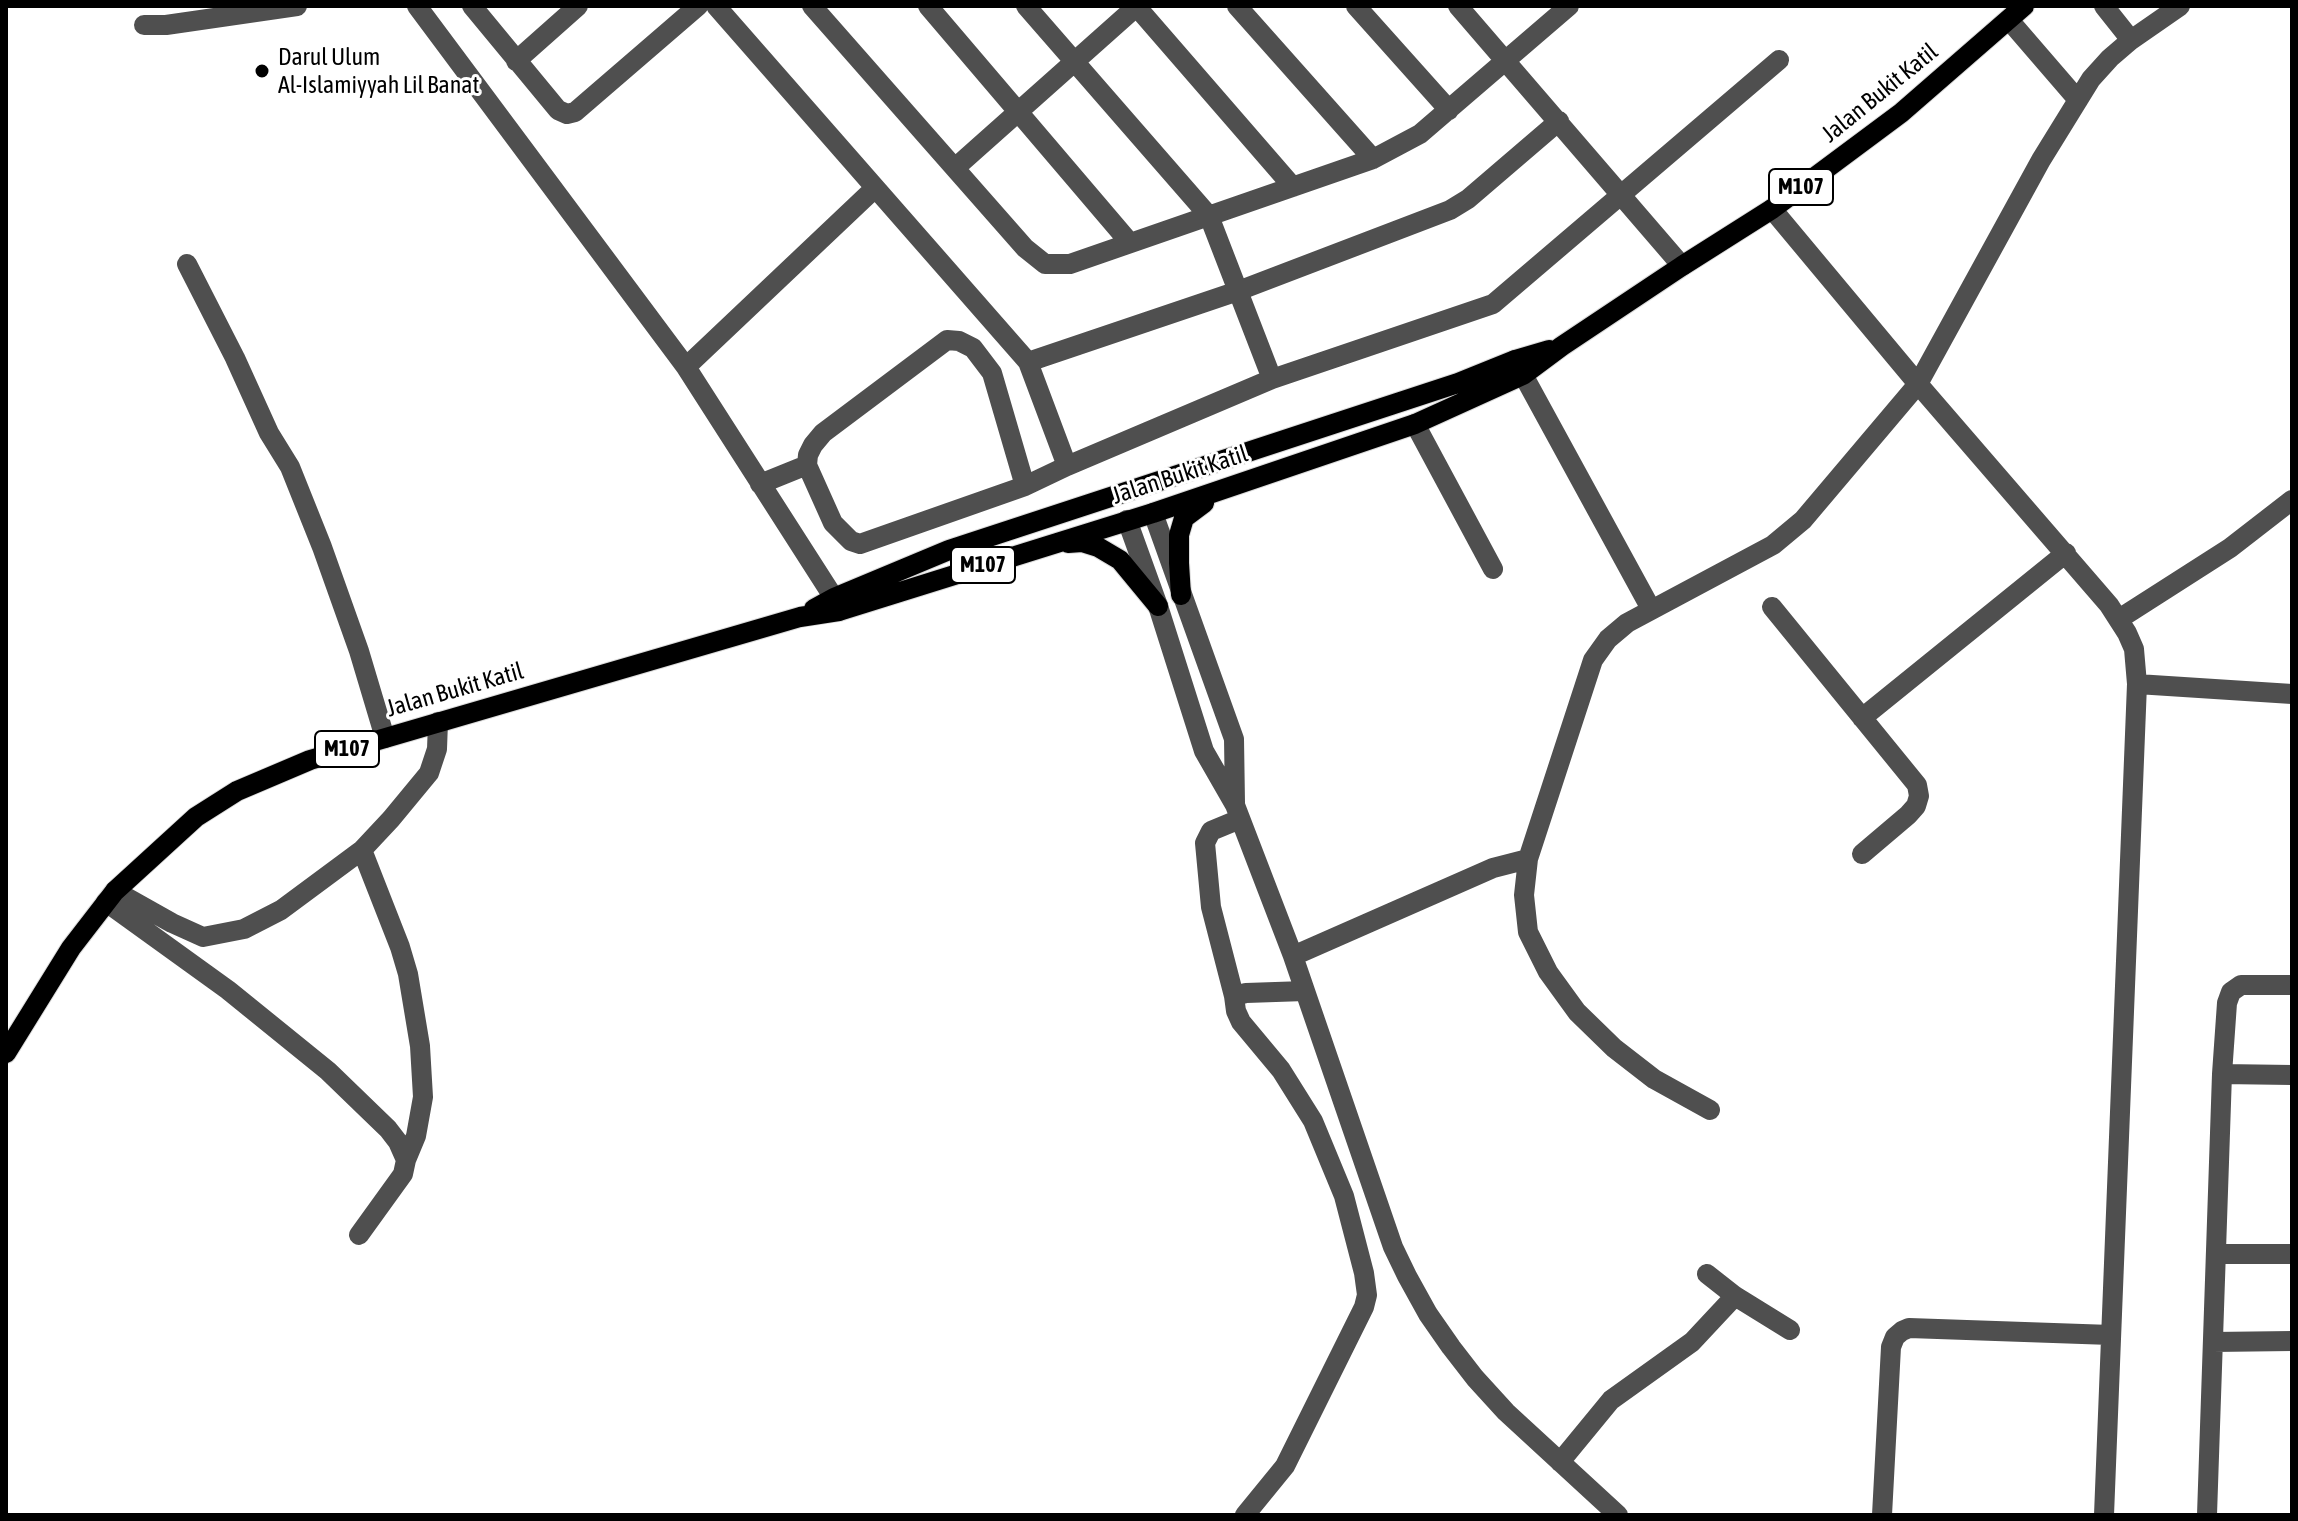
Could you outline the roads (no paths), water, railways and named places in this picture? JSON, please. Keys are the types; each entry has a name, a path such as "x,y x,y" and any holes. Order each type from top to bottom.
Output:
{"main road":[{"name":"Jalan Bukit Katil","path":"6,1053 71,948 111,896 196,817 237,791 310,760 1054,543 1415,424 1562,346 1772,209 1901,113 2017,13"},
{"name":"Jalan Bukit Katil","path":"837,604 949,550 1458,383 1519,368"},
{"path":"1076,508 1139,513 1182,474"},
{"path":"1181,595 1179,535 1184,518 1200,504 1258,478"},
{"path":"1054,543 1082,542 1120,560 1158,606"}],"street":[{"path":"144,25 166,25 297,6"},
{"path":"417,6 686,367 837,604"},
{"path":"472,6 558,110 567,114 575,112 698,6"},
{"path":"516,61 578,6"},
{"path":"716,6 1028,362 1067,466"},
{"path":"812,6 1025,248 1045,264 1070,264 1373,159 1420,134 1569,6"},
{"path":"928,6 1130,243"},
{"path":"1026,6 1209,216 1272,379"},
{"path":"955,168 1136,6 1293,187"},
{"path":"1237,6 1373,159"},
{"path":"1356,6 1449,110"},
{"path":"1458,6 1682,266"},
{"path":"2104,6 2131,40"},
{"path":"1710,1110 1654,1079 1614,1048 1577,1012 1528,932 1524,895 1528,859 1593,660 1608,639 1627,623 1773,545 1803,520 1918,384 2041,160 2091,79 2131,40 2180,6"},
{"path":"2017,13 2078,100"},
{"path":"1025,486 992,373 973,348 959,341 947,340 823,433 808,455 807,465 833,523 851,541 860,544 1025,486 1272,379 1493,304 1779,60"},
{"path":"1028,362 1238,291 1450,210 1468,199 1559,121"},
{"path":"686,367 875,188"},
{"path":"1772,209 1918,384 2066,553 2119,619 2134,649 2137,684 2104,1515"},
{"path":"187,264 269,433 290,467 359,651 385,738"},
{"path":"1519,368 1651,609"},
{"path":"1415,424 1493,569"},
{"path":"760,484 807,465"},
{"path":"2119,619 2230,548 2292,500"},
{"path":"1139,513 1181,595 1234,739 1238,812"},
{"path":"1139,513 1158,606 1204,751 1238,812 1293,956 1393,1247 1428,1314 1475,1378 1506,1412 1618,1515"},
{"path":"1862,718 2066,553"},
{"path":"1772,607 1917,785 1919,796 1916,806 1862,854"},
{"path":"2137,684 2292,694"},
{"path":"111,896 203,937 244,929 281,910 362,850 429,773 437,749 438,722"},
{"path":"1238,812 1211,831 1205,843 1211,907 1236,1011 1241,1022 1281,1070 1313,1121 1344,1196 1367,1295 1364,1307 1285,1466 1245,1515"},
{"path":"359,1235 403,1174 416,1136 423,1097 420,1046 408,974 362,850"},
{"path":"1293,956 1493,868 1528,859"},
{"path":"111,896 328,1071 388,1129 406,1160"},
{"path":"2207,1515 2227,1003 2231,992 2241,985 2292,985"},
{"path":"1234,996 1305,991"},
{"path":"2222,1074 2292,1075"},
{"path":"2216,1254 2292,1254"},
{"path":"1707,1274 1735,1296 1790,1330"},
{"path":"1560,1462 1611,1400 1692,1342 1735,1296"},
{"path":"1882,1515 1891,1347 1902,1331 1909,1328 2111,1335"},
{"path":"2213,1342 2292,1341"}],"place":[{"name":"Darul Ulum Al-Islamiyyah Lil Banat","path":"262,71"}]}
